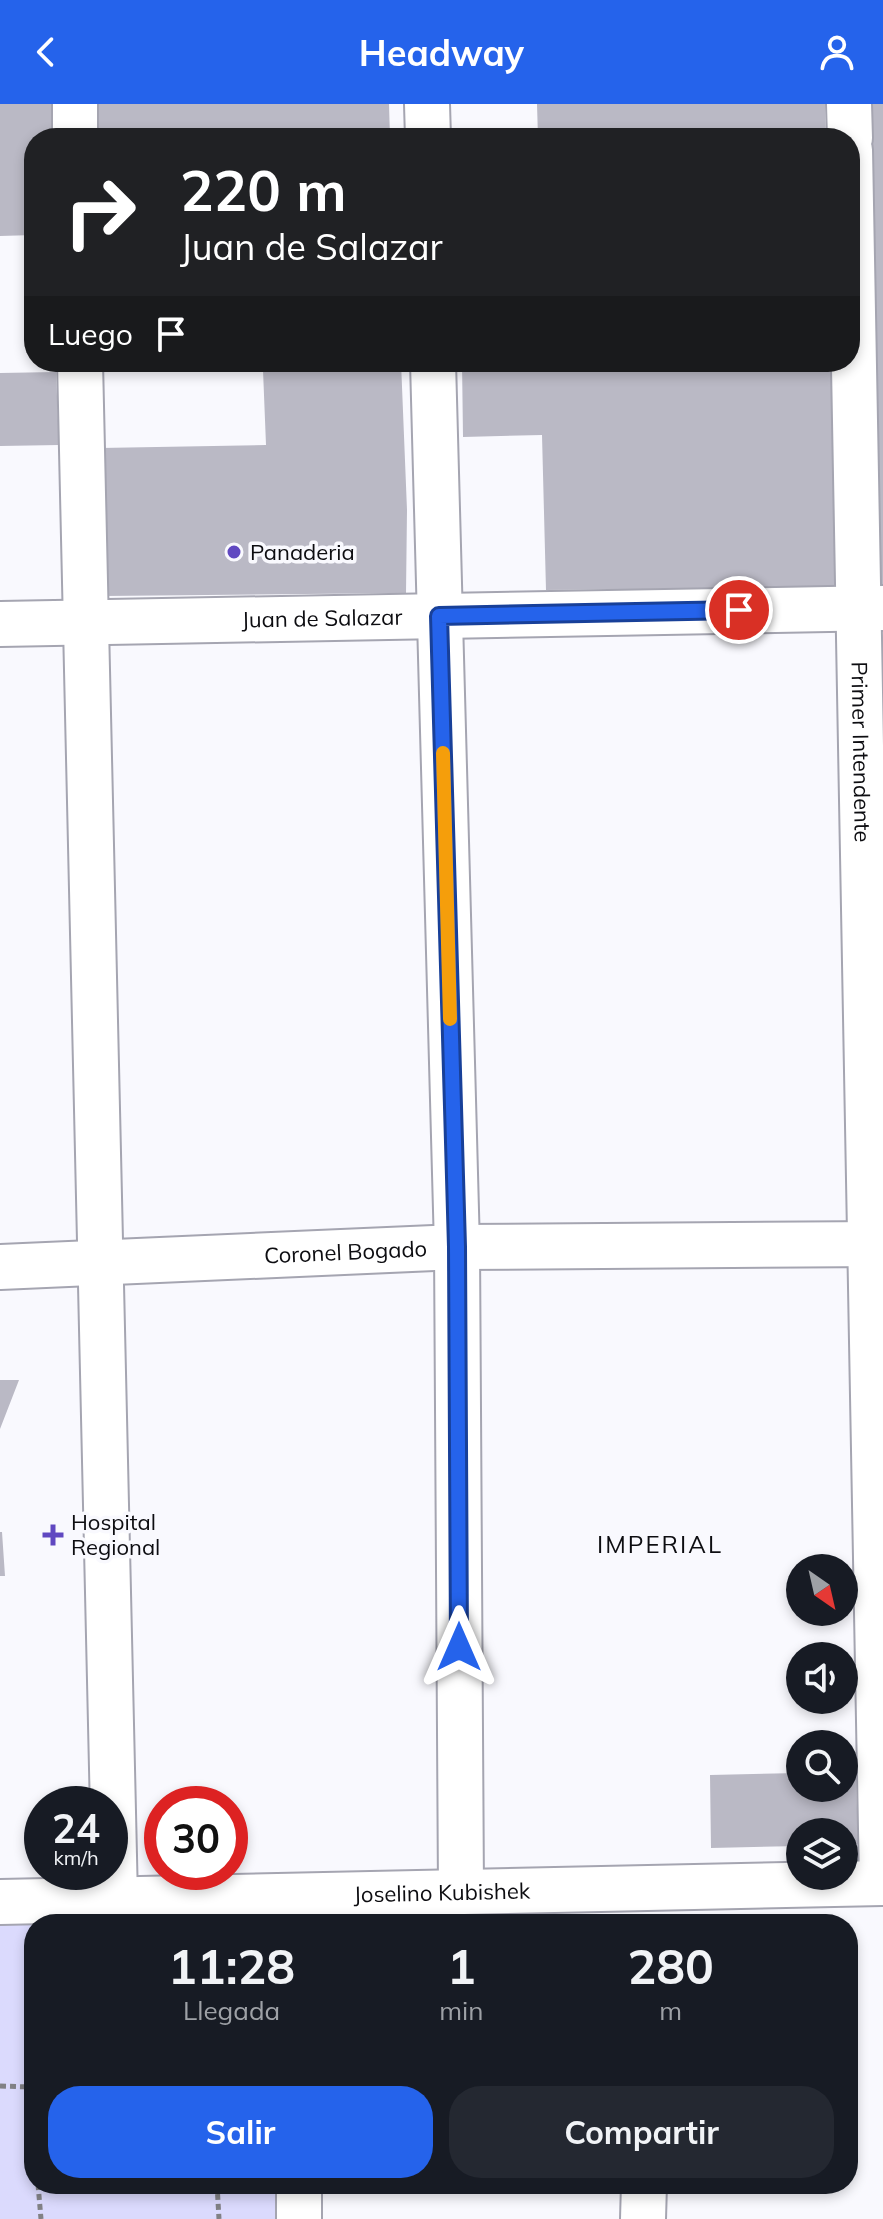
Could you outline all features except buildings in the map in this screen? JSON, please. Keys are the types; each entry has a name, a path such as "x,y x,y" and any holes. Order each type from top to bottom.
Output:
{"street":[{"path":"75,104 75,128"},
{"path":"427,104 428,128"},
{"path":"849,104 850,128"},
{"name":"Primer Intendente","path":"860,368 871,608 883,1883"},
{"path":"80,372 115,1900"},
{"path":"433,372 457,1247 461,1892"},
{"name":"Juan de Salazar","path":"0,624 871,608"},
{"name":"Coronel Bogado","path":"0,1267 457,1247 877,1244"},
{"name":"Joselino Kubishek","path":"0,1902 115,1900 298,1910 461,1892 652,1906 883,1883"},
{"path":"299,2194 299,2219"},
{"path":"643,2219 644,2194"}],"path":[{"path":"0,2086 24,2087"},
{"path":"39,2194 41,2219"},
{"path":"218,2194 219,2219"}],"shaded area":[{"path":"298,1896 298,1914 24,1914 24,2194 299,2194 299,2219 0,2219 0,1902"}],"slow traffic":[{"path":"443,753 450,1019"}],"place":[{"name":"Panaderia","path":"234,552"},
{"name":"Hospital Regional","path":"53,1535"}],"district":[{"name":"IMPERIAL","path":"660,1544"}],"route":[{"path":"459,1647 457,1247 439,616 739,610"}]}
